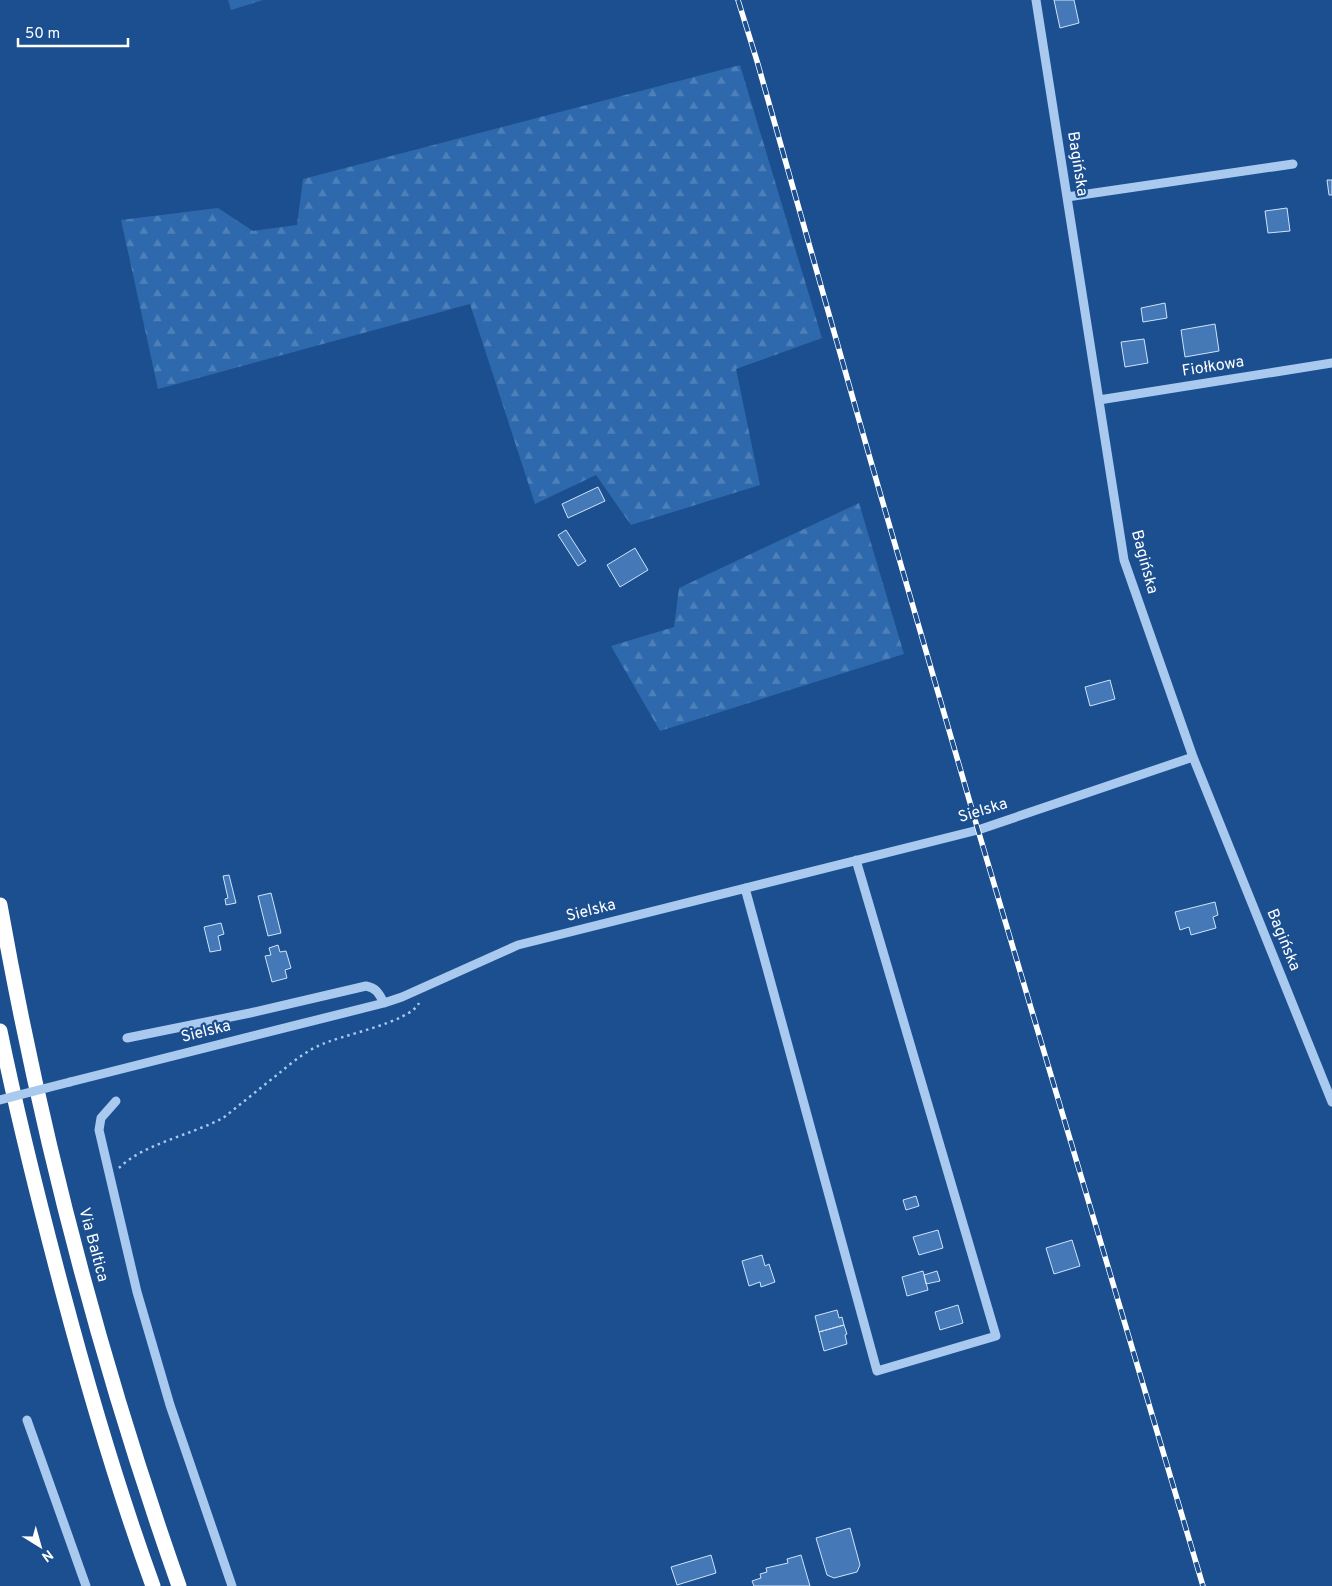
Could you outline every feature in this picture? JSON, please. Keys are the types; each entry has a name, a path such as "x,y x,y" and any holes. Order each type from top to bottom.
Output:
{"highway":[{"name":"Via Baltica","path":"0,905 28,1047 80,1263 126,1426 179,1586"},
{"path":"0,1031 30,1169 77,1344 106,1443 153,1586"}],"street":[{"name":"Bagińska","path":"1036,0 1124,560 1193,757 1332,1102"},
{"path":"1067,197 1293,164"},
{"name":"Fiołkowa","path":"1099,400 1332,363"},
{"name":"Sielska","path":"0,1100 384,1003 518,945 978,830 1193,757"},
{"path":"745,888 877,1371 996,1336 856,860"},
{"path":"127,1038 250,1013 366,986 373,987 378,991 384,1003"},
{"path":"116,1101 101,1118 99,1130 137,1292 168,1396 232,1586"},
{"path":"27,1420 86,1586"}],"path":[{"path":"111,1182 120,1168 139,1152 223,1118 317,1046 395,1020 411,1012 418,1004 418,989"}],"green space":[{"path":"228,0 263,0 231,10"},
{"path":"740,65 822,338 736,369 760,485 631,525 596,475 535,504 470,304 158,389 121,220 218,208 253,231 297,225 303,179"},
{"path":"859,503 904,654 660,731 611,646 674,627 679,588"}],"building":[{"path":"1054,0 1074,0 1079,23 1060,28"},
{"path":"1327,180 1332,180 1332,195 1329,195"},
{"path":"1287,208 1290,231 1268,233 1265,211"},
{"path":"1165,303 1167,318 1143,322 1141,308"},
{"path":"1215,324 1219,351 1185,357 1181,330"},
{"path":"1144,339 1148,363 1125,367 1121,342"},
{"path":"598,487 605,501 568,518 562,504"},
{"path":"566,530 586,561 578,566 558,535"},
{"path":"635,548 648,570 620,587 607,565"},
{"path":"1110,680 1115,699 1090,706 1085,687"},
{"path":"229,875 236,903 226,905 225,899 228,898 223,876"},
{"path":"271,893 281,933 268,936 258,896"},
{"path":"1215,902 1218,915 1213,917 1216,928 1191,935 1189,927 1180,930 1175,912"},
{"path":"221,923 224,934 218,936 221,950 210,952 204,927"},
{"path":"278,945 280,952 286,951 291,968 285,970 287,978 272,982 265,956 271,955 269,948"},
{"path":"916,1196 919,1206 906,1210 903,1200"},
{"path":"938,1230 943,1248 919,1255 913,1237"},
{"path":"1072,1240 1080,1266 1054,1274 1046,1248"},
{"path":"762,1255 765,1266 769,1264 775,1282 761,1287 760,1282 749,1286 742,1261"},
{"path":"923,1271 928,1290 907,1296 902,1277"},
{"path":"937,1271 940,1281 926,1284 924,1275"},
{"path":"958,1305 963,1323 940,1330 935,1312"},
{"path":"837,1310 839,1318 842,1317 844,1325 819,1332 815,1316"},
{"path":"844,1325 847,1334 845,1335 847,1344 824,1351 819,1332"},
{"path":"850,1528 860,1565 857,1572 834,1578 827,1575 816,1538"},
{"path":"711,1555 716,1573 677,1585 671,1567"},
{"path":"801,1555 810,1586 754,1586 752,1581 761,1578 760,1574 767,1572 766,1568 788,1563 787,1559"}],"railway":[{"path":"738,0 978,830 1203,1586"}]}
